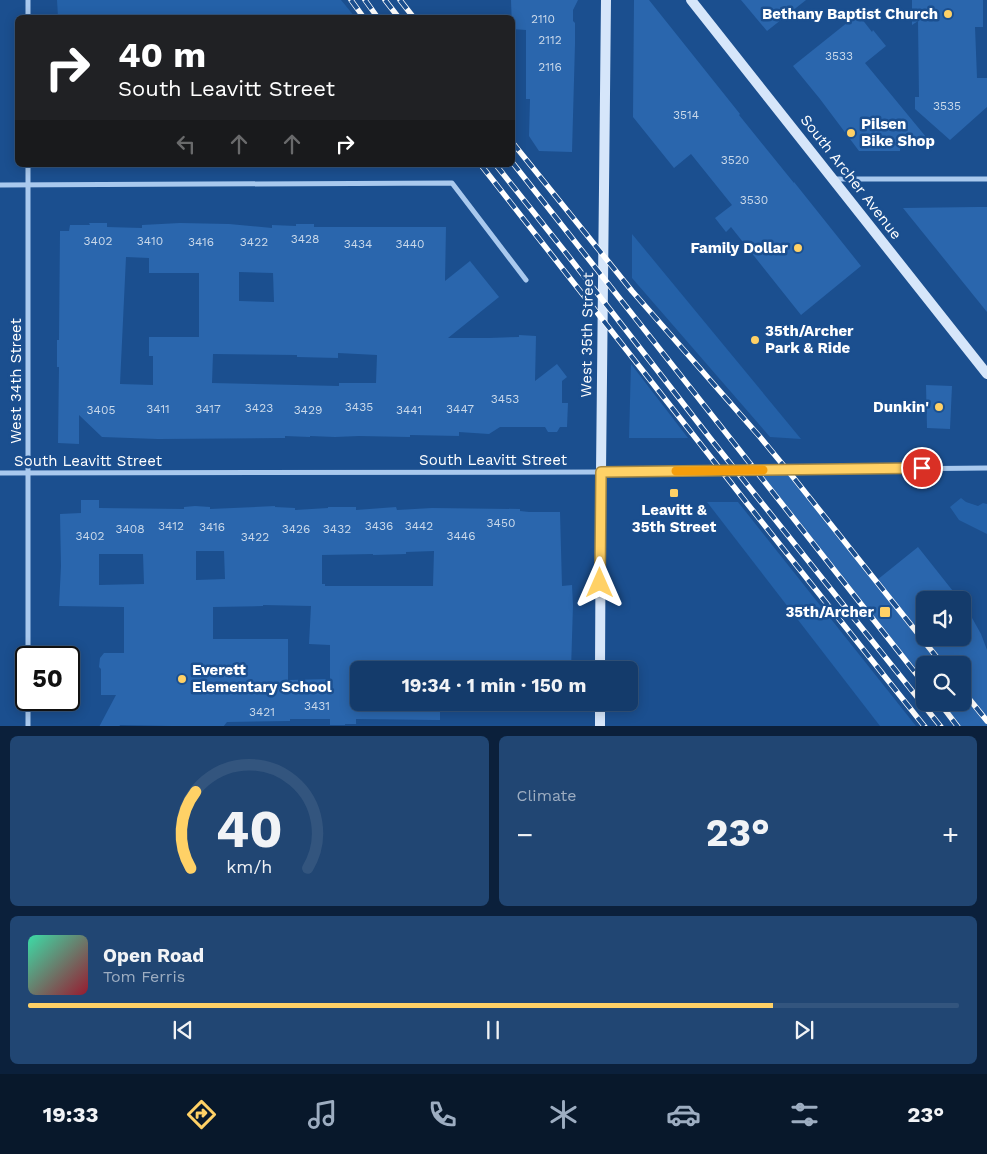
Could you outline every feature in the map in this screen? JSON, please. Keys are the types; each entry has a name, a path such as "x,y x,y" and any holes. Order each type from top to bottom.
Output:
{"main road":[{"name":"West 35th Street","path":"600,661 606,0"},
{"name":"South Archer Avenue","path":"691,0 987,374"},
{"path":"600,711 600,726"}],"street":[{"path":"28,0 28,15"},
{"name":"West 34th Street","path":"28,167 28,646"},
{"path":"833,179 987,179"},
{"path":"0,184 452,183 526,280"},
{"name":"South Leavitt Street","path":"0,474 601,472 987,468"},
{"path":"28,711 28,726"}],"shaded area":[{"path":"57,0 341,0 353,15 58,15"},
{"path":"632,234 801,439 770,437 632,278"},
{"path":"631,364 688,438 629,438"},
{"path":"961,498 978,506 983,503 987,504 987,534 959,520 950,507"},
{"path":"707,502 738,502 916,726 880,726"}],"building":[{"path":"511,0 578,0 573,10 575,44 572,152 539,151 529,136 530,99 526,99 526,30 515,29 515,15 512,15"},
{"path":"634,0 649,0 861,266 801,315 731,227 726,232 715,218 732,205 691,154 674,168 633,117"},
{"path":"741,0 806,0 767,31"},
{"path":"912,0 983,0 983,27 975,27 977,78 987,78 987,107 950,140 915,109 915,97 919,97 918,21 912,25"},
{"path":"858,14 886,46 865,63 931,143 901,142 900,151 859,151 793,66"},
{"path":"987,207 987,312 903,208"},
{"path":"89,223 107,223 107,227 142,228 142,225 180,223 229,224 272,228 272,225 296,226 296,224 314,224 314,227 446,227 445,281 470,261 499,297 448,338 536,336 535,381 557,364 567,377 562,381 562,403 568,403 567,427 560,427 557,432 548,432 545,427 500,427 489,434 459,432 459,436 285,436 285,438 158,439 102,437 79,415 79,444 58,443 59,367 57,367 57,340 59,340 60,231 69,231 70,225 90,225","holes":["126,257 149,258 149,273 199,273 199,337 149,337 149,356 153,356 153,385 120,384","239,272 273,273 274,302 239,301","338,353 377,355 376,383 339,383 339,386 212,383 213,354 297,355 297,357 338,358"]},
{"name":"Dunkin'","path":"926,385 952,386 950,429 927,428"},
{"path":"793,474 877,580 918,547 953,591 916,591 916,646 971,646 971,616 987,650 987,726 955,726 944,711 971,711 971,656 916,656 916,677 759,478 763,475"},
{"path":"81,500 99,500 99,508 184,509 184,507 195,506 210,507 210,509 275,506 295,508 295,510 356,507 356,510 396,507 397,510 432,508 520,509 520,511 529,512 560,512 562,586 572,585 571,661 350,661 350,711 440,711 440,720 356,719 356,724 330,725 330,719 290,719 290,721 227,722 224,726 100,726 116,695 101,695 100,658 104,653 124,653 124,607 59,606 61,566 60,514 81,513","holes":["196,551 224,551 225,579 196,580","434,551 433,586 325,586 325,584 322,584 322,555 406,554 406,552","99,554 143,554 144,584 99,585","311,606 309,644 330,645 330,679 288,680 288,639 213,639 213,607"]}],"railway":[{"path":"351,0 362,15"},
{"path":"365,0 376,15"},
{"path":"385,0 397,15"},
{"path":"400,0 412,15"},
{"path":"515,146 632,291 793,477 936,656"},
{"path":"515,166 916,674"},
{"path":"483,167 924,726"},
{"path":"498,167 710,438 940,726"},
{"path":"971,701 987,721"},
{"path":"946,711 957,726"}],"slow traffic":[{"path":"676,471 763,470"}],"place":[{"name":"Bethany Baptist Church","path":"948,14"},
{"name":"Pilsen Bike Shop","path":"851,133"},
{"name":"Family Dollar","path":"798,248"},
{"name":"35th/Archer Park & Ride","path":"755,340"},
{"name":"Dunkin'","path":"939,407"},
{"name":"Leavitt & 35th Street","path":"674,493"},
{"name":"35th/Archer","path":"885,612"},
{"name":"Everett Elementary School","path":"182,679"}],"route":[{"path":"600,583 601,472 922,468"}]}
